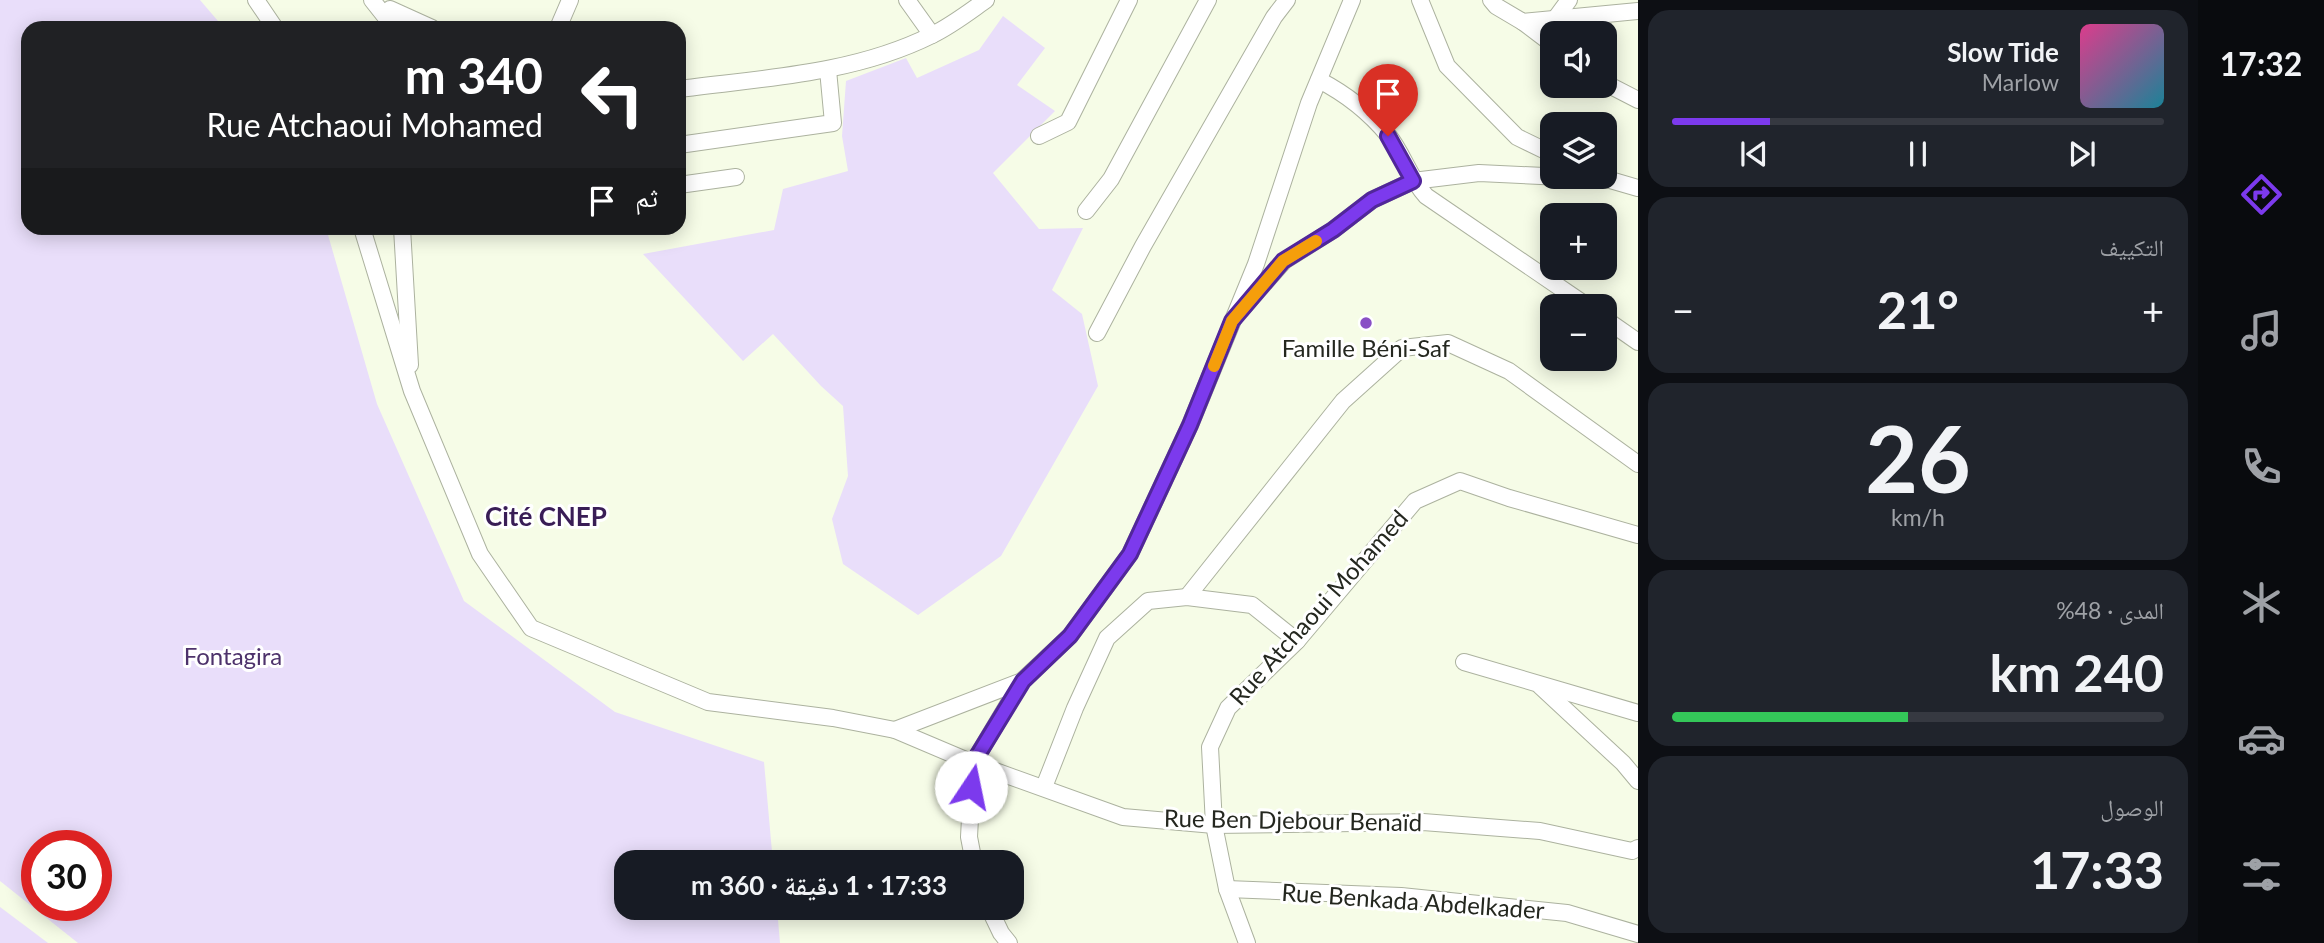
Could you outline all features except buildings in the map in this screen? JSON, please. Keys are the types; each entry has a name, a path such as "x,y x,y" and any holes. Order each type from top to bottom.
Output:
{"street":[{"path":"256,0 270,21"},
{"path":"372,0 390,15 409,21"},
{"path":"561,21 570,0"},
{"path":"907,0 932,35"},
{"path":"686,88 828,70 873,58 932,35 986,0"},
{"path":"1039,136 1068,122 1129,0"},
{"path":"1086,211 1111,179 1208,0"},
{"path":"1097,333 1203,139 1287,0"},
{"path":"972,850 969,837 973,763 1023,681 1070,636 1130,554 1190,425 1256,264 1309,103 1352,0"},
{"path":"1420,0 1447,65 1517,137 1540,148"},
{"path":"1491,0 1540,35"},
{"path":"1555,19 1569,0"},
{"path":"1523,22 1638,11"},
{"path":"686,144 833,123 828,70"},
{"path":"1319,80 1344,93 1388,136 1413,181 1426,196 1569,294"},
{"path":"1617,89 1638,100"},
{"path":"1232,321 1283,261 1333,230 1372,200 1413,181 1479,173 1540,175"},
{"path":"686,184 736,177"},
{"path":"1617,182 1638,188"},
{"path":"364,235 404,346"},
{"path":"402,235 404,346"},
{"path":"1617,327 1638,342"},
{"path":"1187,597 1343,401 1402,348 1448,343 1508,371 1638,464"},
{"name":"Rue Ben Djebour Benaïd","path":"404,346 412,391 480,554 531,628 708,702 833,718 895,730 973,763 1123,817 1214,825 1423,822 1540,831 1636,850"},
{"name":"Rue Atchaoui Mohamed","path":"1249,943 1227,889 1214,825 1210,747 1228,708 1297,641 1415,501 1460,481 1638,535"},
{"path":"1044,788 1075,708 1107,638 1148,601 1187,597 1252,605 1297,641"},
{"path":"1464,662 1638,713"},
{"path":"895,730 1023,681"},
{"path":"1538,683 1623,762 1638,782"},
{"name":"Rue Benkada Abdelkader","path":"1227,889 1401,896 1553,912 1638,934"},
{"path":"995,920 1009,943"}],"green space":[{"name":"Fontagira","path":"0,0 200,0 218,21 21,21 21,235 328,235 377,404 464,601 615,712 764,762 772,850 614,850 614,920 778,920 780,943 78,943 50,921 112,921 112,830 21,830 21,898 0,881"},
{"path":"1003,16 1045,48 1017,85 1055,111 993,173 1039,229 1083,228 1052,290 1082,314 1098,386 1001,556 918,615 843,564 832,519 848,476 843,406 773,334 743,361 643,254 774,230 783,189 848,171 842,136 846,81 906,58 917,78 979,50"},
{"path":"0,907 48,943 0,943"}],"slow traffic":[{"path":"1214,366 1232,321 1283,261 1316,241"}],"place":[{"name":"Famille Béni-Saf","path":"1366,323"}],"district":[{"name":"Cité CNEP","path":"546,517"}],"route":[{"path":"971,787 973,763 1023,681 1070,636 1130,554 1190,425 1232,321 1283,261 1333,230 1372,200 1413,181 1388,136"}]}
